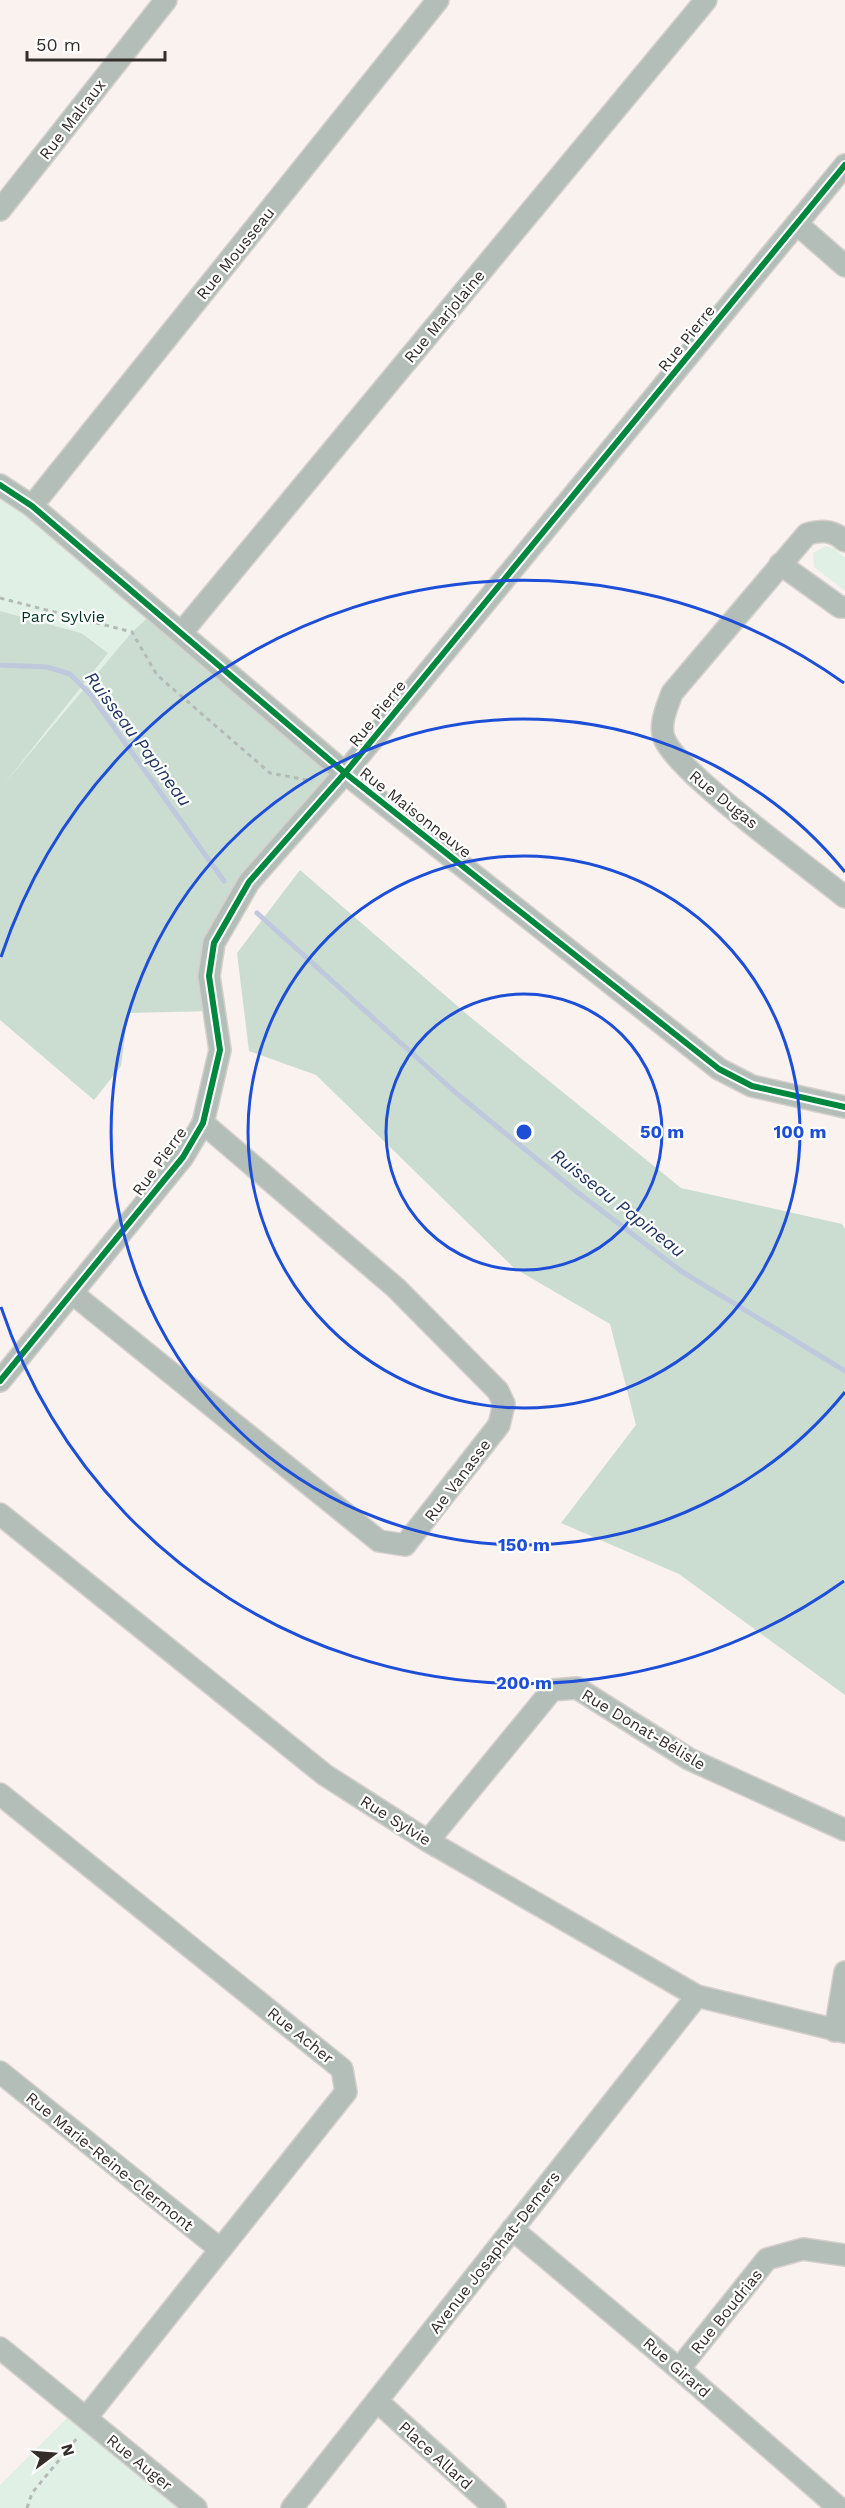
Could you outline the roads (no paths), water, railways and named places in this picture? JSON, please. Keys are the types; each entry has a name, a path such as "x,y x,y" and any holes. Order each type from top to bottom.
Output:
{"street":[{"name":"Rue Malraux","path":"0,210 166,0"},
{"name":"Rue Mousseau","path":"32,506 438,0"},
{"name":"Rue Marjolaine","path":"182,632 706,0"},
{"name":"Rue Pierre","path":"0,1380 183,1157 203,1123 220,1050 209,976 214,943 249,882 340,779 845,165"},
{"path":"797,224 845,266"},
{"name":"Rue Maisonneuve","path":"0,485 32,506 182,632 340,779 719,1069 752,1086 845,1107"},
{"name":"Rue Dugas","path":"845,540 836,532 819,531 807,534 672,693 664,716 664,738 687,769 845,897"},
{"path":"780,564 840,608 845,608"},
{"name":"Rue Vanasse","path":"72,1293 379,1541 405,1545 432,1515 499,1425 504,1404 498,1391 396,1288 203,1123"},
{"name":"Rue Sylvie","path":"0,1514 325,1775 428,1841 697,1996 840,2032"},
{"name":"Rue Donat-Bélisle","path":"428,1841 552,1690 577,1688 690,1759 845,1830"},
{"name":"Rue Acher","path":"0,1794 342,2069 346,2092 220,2249 88,2420"},
{"path":"840,2032 845,1972"},
{"name":"Avenue Josaphat-Demers","path":"292,2508 697,1996"},
{"name":"Rue Marie-Reine-Clermont","path":"0,2072 220,2249"},
{"name":"Rue Girard","path":"512,2229 679,2369 838,2508"},
{"name":"Rue Boudrias","path":"679,2369 767,2259 803,2249 845,2255"},
{"name":"Rue Auger","path":"0,2348 196,2508"},
{"name":"Place Allard","path":"377,2401 495,2508"}],"waterway":[{"name":"Ruisseau Papineau","path":"0,665 47,667 70,674 90,694 224,881"},
{"name":"Ruisseau Papineau","path":"257,913 456,1093 577,1192 681,1271 845,1371"}],"park label":[{"name":"Parc Sylvie","path":"63,616"}]}
